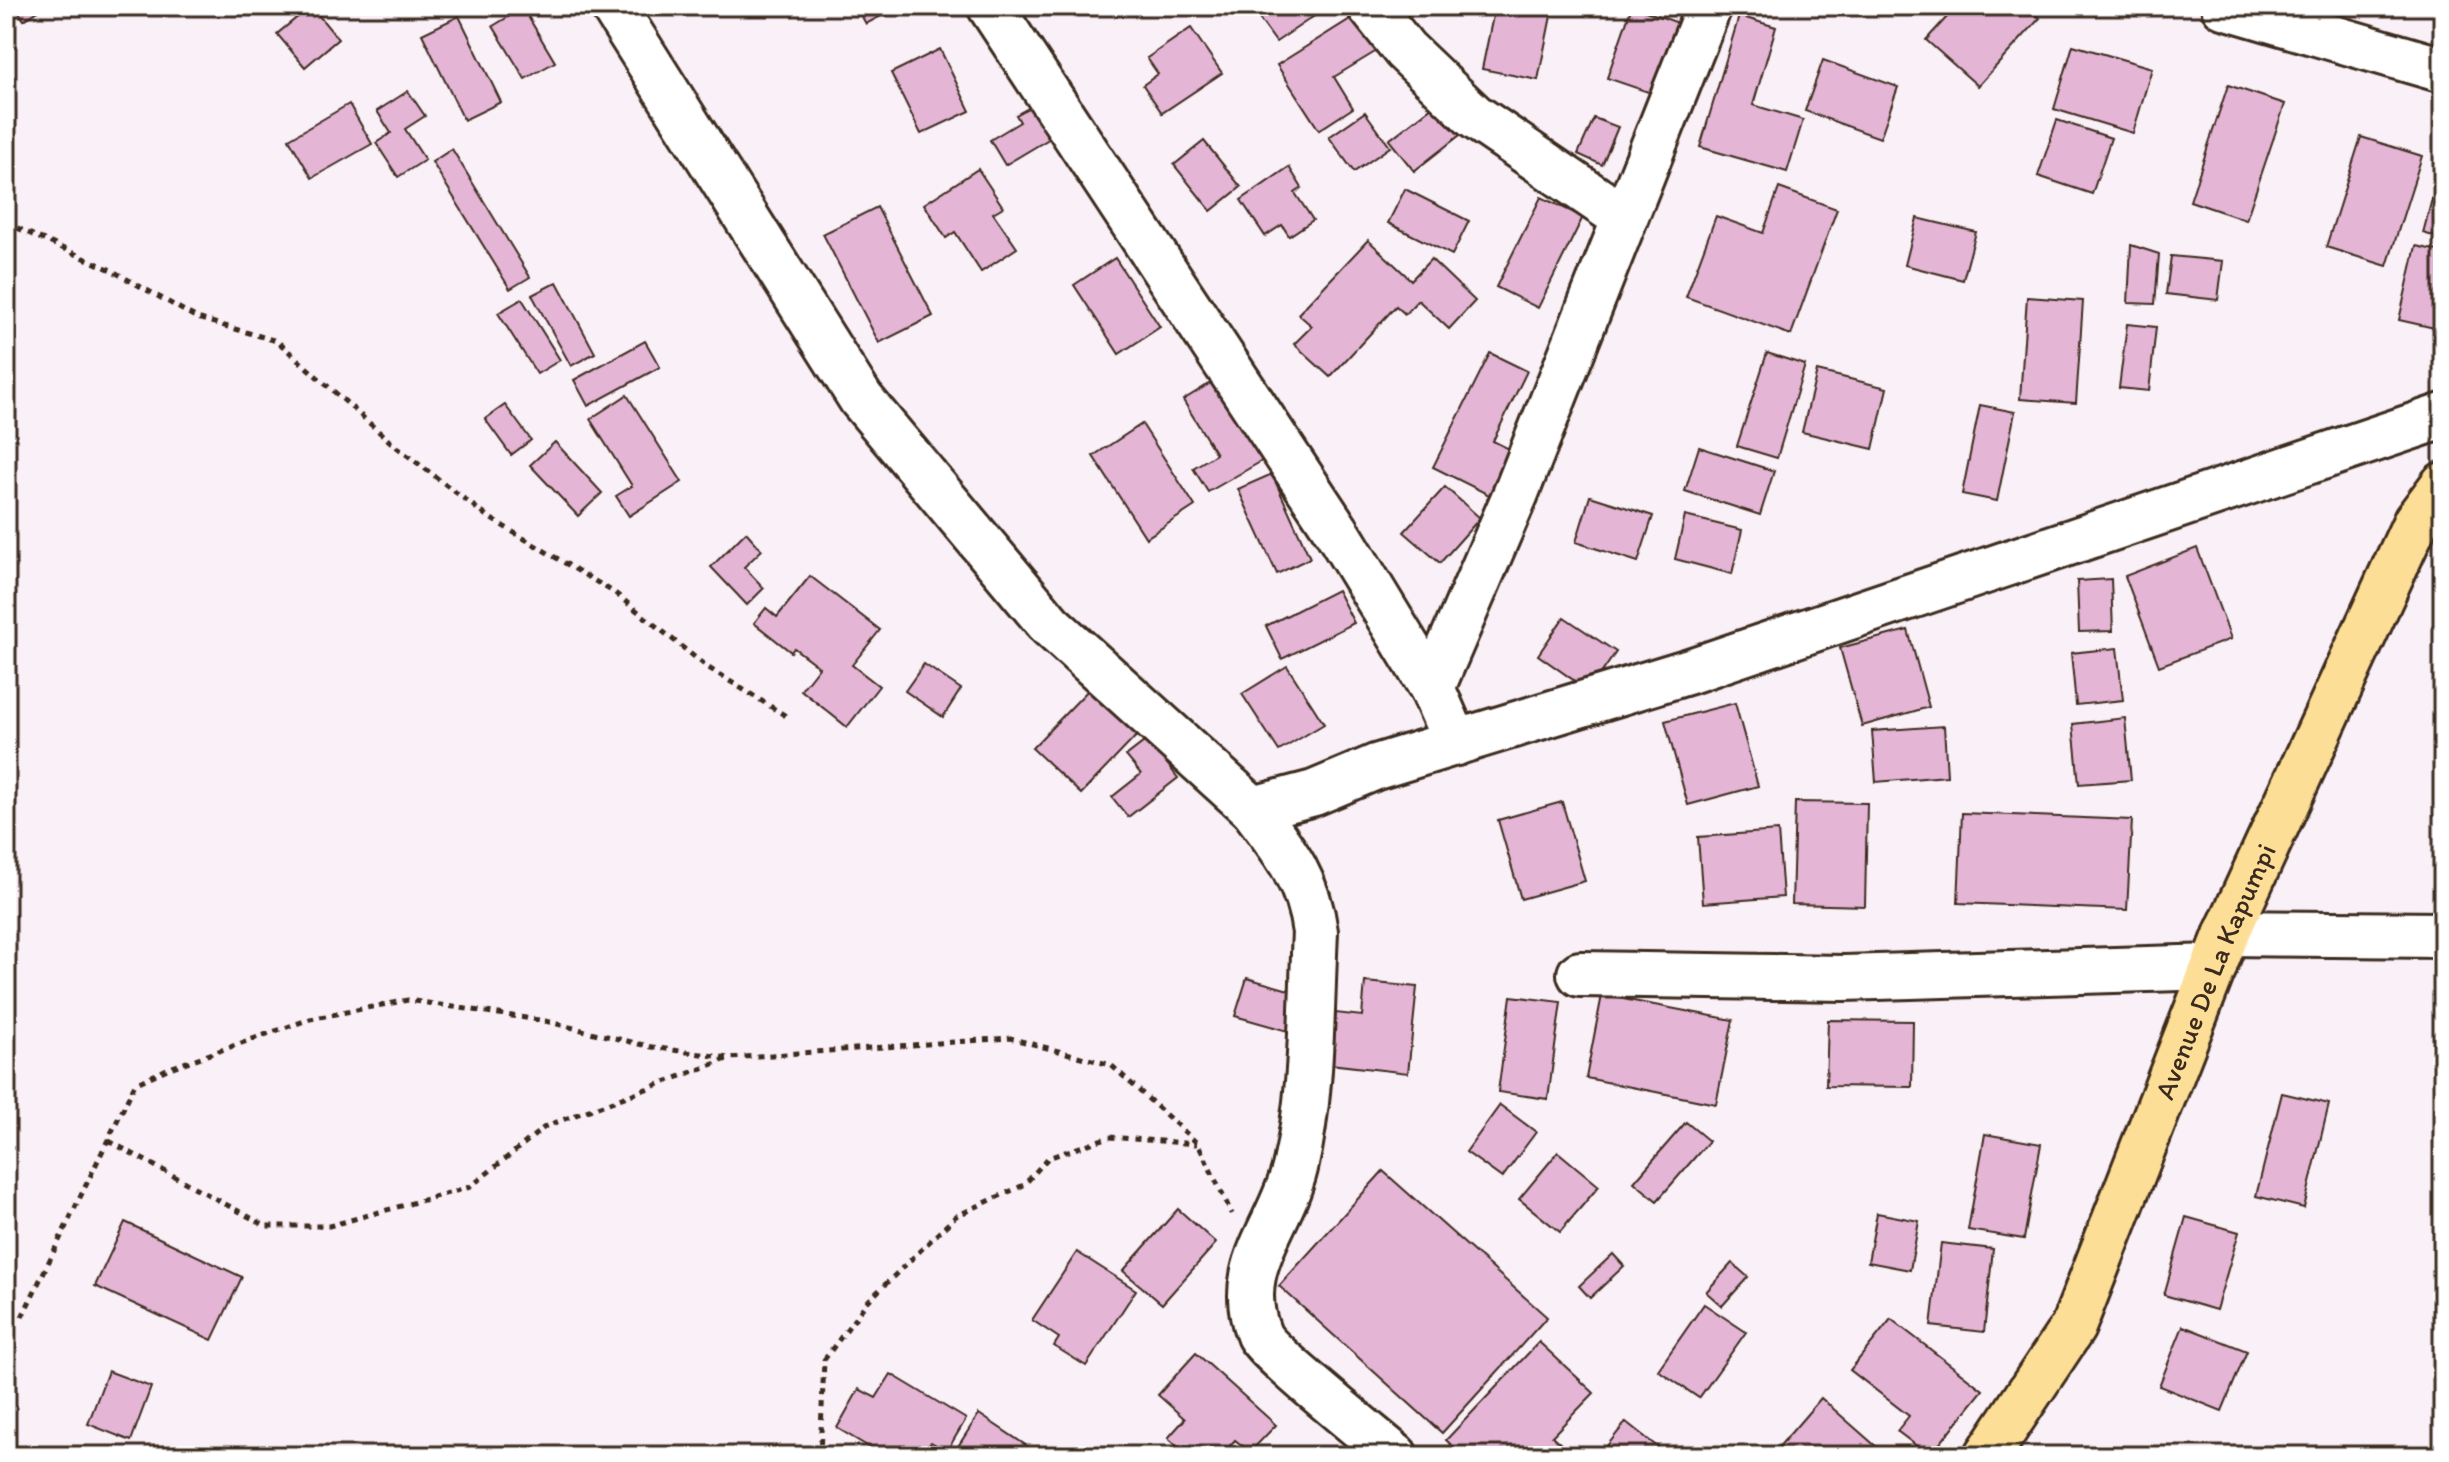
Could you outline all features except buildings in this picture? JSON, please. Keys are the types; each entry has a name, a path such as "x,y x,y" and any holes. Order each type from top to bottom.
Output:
{"main road":[{"name":"Avenue De La Kapumpi","path":"1987,1456 2073,1327 2220,950 2416,521 2443,485"}],"street":[{"path":"613,6 861,399 1050,625 1253,809 1298,869 1315,932 1307,1083 1295,1170 1255,1262 1249,1301 1260,1339 1395,1456"},
{"path":"990,6 1336,530 1432,688 1456,743"},
{"path":"1370,6 1405,50 1474,116 1624,218"},
{"path":"1432,688 1516,493 1709,6"},
{"path":"2224,6 2443,70"},
{"path":"1253,809 1314,793 1376,767 1705,666 2443,416"},
{"path":"1580,974 1844,978 2443,935"}],"path":[{"path":"6,223 109,269 197,318 277,341 394,445 488,517 615,593 707,667 786,716"},
{"path":"22,1317 135,1084 310,1019 408,1000 545,1021 652,1047 730,1058 1010,1038 1111,1065 1198,1144 1255,1262"},
{"path":"109,1141 266,1226 329,1226 470,1187 546,1126 730,1058"},
{"path":"820,1456 824,1360 867,1302 956,1216 1024,1185 1048,1158 1109,1137 1198,1144"}]}
